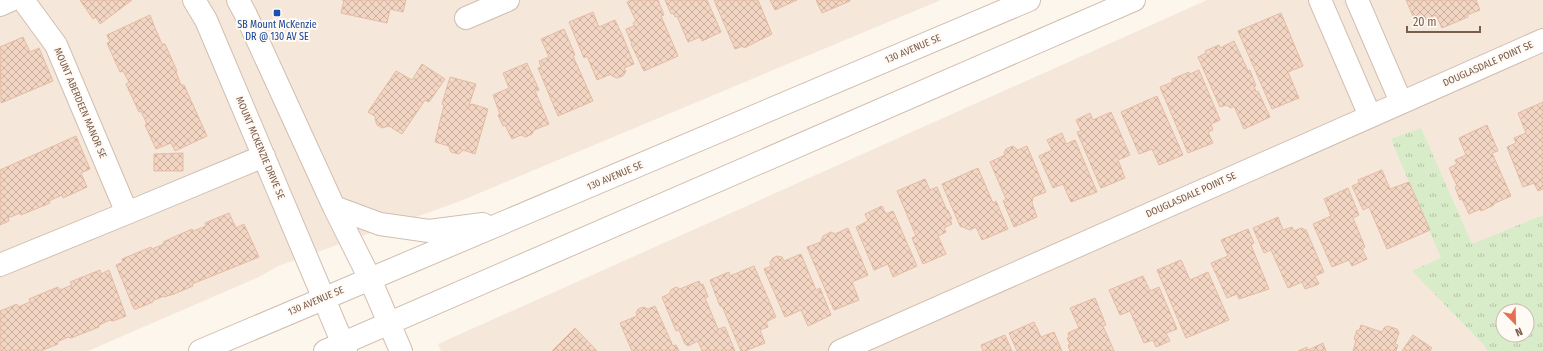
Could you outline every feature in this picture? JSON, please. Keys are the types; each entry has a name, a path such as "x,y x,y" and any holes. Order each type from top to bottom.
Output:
{"street":[{"path":"0,5 11,0"},
{"name":"MOUNT ABERDEEN MANOR SE","path":"23,0 56,45 127,213"},
{"name":"MOUNT MCKENZIE DRIVE SE","path":"194,0 206,20 324,298 337,348"},
{"path":"238,0 334,207 370,279 401,351"},
{"path":"466,18 508,0"},
{"name":"130 AVENUE SE","path":"200,351 1029,0"},
{"path":"337,348 389,322 1134,0"},
{"path":"1320,0 1370,116"},
{"path":"1357,0 1402,102"},
{"name":"DOUGLASDALE POINT SE","path":"840,351 1543,40"},
{"path":"0,265 264,156"},
{"path":"334,207 380,224 429,231 510,221"}],"shaded area":[{"path":"0,0 941,0 458,202 278,266 259,277 88,351 0,351"},
{"path":"1207,0 1543,0 1543,351 441,351 438,344"}],"green space":[{"path":"1421,128 1472,244 1543,215 1543,351 1487,351 1485,346 1412,271 1441,258 1391,139"}],"building":[{"path":"80,0 132,0 100,24 96,17 93,19"},
{"path":"344,0 406,0 403,12 390,9 387,23 341,13"},
{"path":"631,0 658,0 664,15 661,16 678,56 644,71 626,30 634,26 633,23 636,21 627,2"},
{"path":"665,0 707,0 721,32 702,41 700,37 688,42 677,16 675,17 673,13 671,14"},
{"path":"714,0 758,0 772,34 744,48 743,46 735,49"},
{"path":"770,0 797,0 775,10"},
{"path":"816,0 850,0 850,1 822,13"},
{"path":"1406,0 1476,0 1480,10 1442,28 1436,15 1416,23"},
{"path":"593,12 599,27 615,20 623,37 634,64 624,68 626,71 623,76 617,78 611,74 597,80 587,56 584,58 569,22"},
{"path":"1281,13 1303,66 1288,72 1299,98 1272,109 1238,31"},
{"path":"150,15 162,44 165,44 177,71 176,72 181,85 184,85 207,136 175,151 171,143 156,149 145,125 147,124 141,111 139,112 126,84 129,82 123,71 120,72 107,43 110,42 107,35"},
{"path":"564,29 575,55 573,56 593,101 558,116 538,68 541,67 539,61 549,57 541,39"},
{"path":"23,37 30,52 39,48 53,81 1,103 0,47"},
{"path":"1234,41 1248,71 1250,70 1256,86 1254,86 1256,92 1258,91 1270,117 1244,129 1234,106 1231,108 1226,105 1220,107 1198,57 1206,53 1205,51 1219,45 1220,48"},
{"path":"527,63 539,90 535,91 549,124 534,130 532,134 526,137 521,135 512,139 505,125 503,126 498,115 500,114 493,95 509,88 503,73"},
{"path":"422,64 445,79 429,102 425,100 402,134 389,126 382,128 377,125 375,119 376,117 368,112 396,71 412,80"},
{"path":"1199,70 1220,120 1211,124 1213,130 1208,132 1213,143 1188,153 1160,87 1173,82 1172,79 1189,72 1190,74"},
{"path":"450,77 476,84 469,105 472,104 488,109 475,154 463,150 459,154 451,152 449,146 435,142 444,105 442,104"},
{"path":"1157,96 1183,155 1159,165 1152,149 1139,154 1121,112"},
{"path":"1543,102 1543,189 1538,191 1534,183 1523,187 1507,147 1516,143 1514,138 1526,133 1518,113"},
{"path":"1111,112 1130,155 1118,160 1125,178 1101,188 1077,132 1081,131 1076,120 1090,113 1093,120"},
{"path":"1487,125 1498,151 1492,153 1511,196 1481,211 1480,209 1469,214 1462,199 1460,200 1455,187 1457,186 1449,168 1457,164 1455,160 1466,155 1459,138"},
{"path":"1062,133 1066,144 1075,140 1097,192 1071,202 1063,184 1053,188 1039,156 1052,150 1047,140"},
{"path":"76,136 90,169 81,173 87,187 63,198 62,195 49,201 50,203 21,215 20,213 8,218 9,221 0,225 0,170"},
{"path":"1013,146 1018,150 1027,146 1046,192 1033,197 1032,203 1037,217 1014,227 1003,201 1006,199 990,162 1005,155 1004,153 1006,149"},
{"path":"183,153 183,171 154,171 154,154"},
{"path":"978,168 993,203 996,201 1008,229 982,240 976,227 970,230 960,226 942,184"},
{"path":"1382,170 1390,189 1409,182 1430,230 1387,249 1369,207 1363,210 1352,186 1359,183 1358,180"},
{"path":"925,179 930,190 937,187 952,219 950,219 952,224 944,228 946,232 938,236 946,254 923,264 912,238 916,236 897,191"},
{"path":"1348,188 1359,215 1353,218 1365,247 1362,249 1367,259 1352,266 1349,260 1332,267 1313,224 1331,216 1324,199"},
{"path":"882,206 886,214 893,211 917,266 893,277 888,264 874,270 856,227 868,221 865,214"},
{"path":"229,213 236,228 244,224 259,257 192,284 193,286 174,294 164,296 134,309 116,265 123,262 122,259 151,247 152,249 164,244 163,242 192,229 193,231 206,226 205,223"},
{"path":"1278,217 1283,230 1292,227 1294,231 1301,228 1306,230 1324,272 1315,276 1319,284 1305,289 1302,282 1288,288 1271,250 1264,253 1253,228"},
{"path":"848,228 868,275 852,282 859,300 834,310 807,247 821,242 823,236 831,232 835,234"},
{"path":"1248,229 1254,243 1251,245 1269,289 1239,299 1237,294 1227,298 1211,263 1228,256 1221,240"},
{"path":"801,254 816,290 820,288 831,315 808,326 801,310 785,317 764,269 771,266 770,262 777,256 782,257 784,261"},
{"path":"1181,260 1190,280 1208,272 1229,320 1186,338 1157,270"},
{"path":"754,266 776,317 766,322 768,327 760,330 765,343 745,351 741,351 722,306 720,306 710,280 729,272 730,276"},
{"path":"100,270 101,274 109,270 126,316 113,321 110,320 99,325 99,327 71,338 68,337 57,342 58,344 40,351 0,351 0,311 17,304 18,307 30,302 29,299 58,287 60,290 72,285 70,282"},
{"path":"1143,276 1150,291 1159,287 1177,329 1166,333 1170,341 1156,347 1153,340 1144,343 1130,311 1120,315 1109,290"},
{"path":"699,281 701,285 703,284 708,297 705,298 718,329 725,327 735,351 702,351 698,341 688,346 685,344 679,330 676,331 662,297 669,294 671,290 676,287 680,289"},
{"path":"1095,298 1106,325 1103,326 1114,351 1070,351 1068,345 1070,344 1067,338 1069,337 1068,333 1079,328 1070,308"},
{"path":"655,306 673,346 676,345 679,351 632,351 620,323 637,316 636,313 638,309 643,307 648,309"},
{"path":"1034,322 1041,337 1054,332 1062,351 1017,351 1009,333"},
{"path":"1361,325 1382,332 1387,326 1397,329 1399,333 1395,344 1398,345 1396,351 1353,351 1356,340 1354,339 1357,330 1359,331"},
{"path":"575,328 597,351 552,351"},
{"path":"1005,335 1012,351 983,351 981,345"},
{"path":"1413,335 1432,348 1430,351 1402,351"},
{"path":"1323,343 1326,351 1298,351 1307,347 1308,350"}],"place":[{"name":"SB Mount McKenzie DR @ 130 AV SE","path":"277,13"}]}
